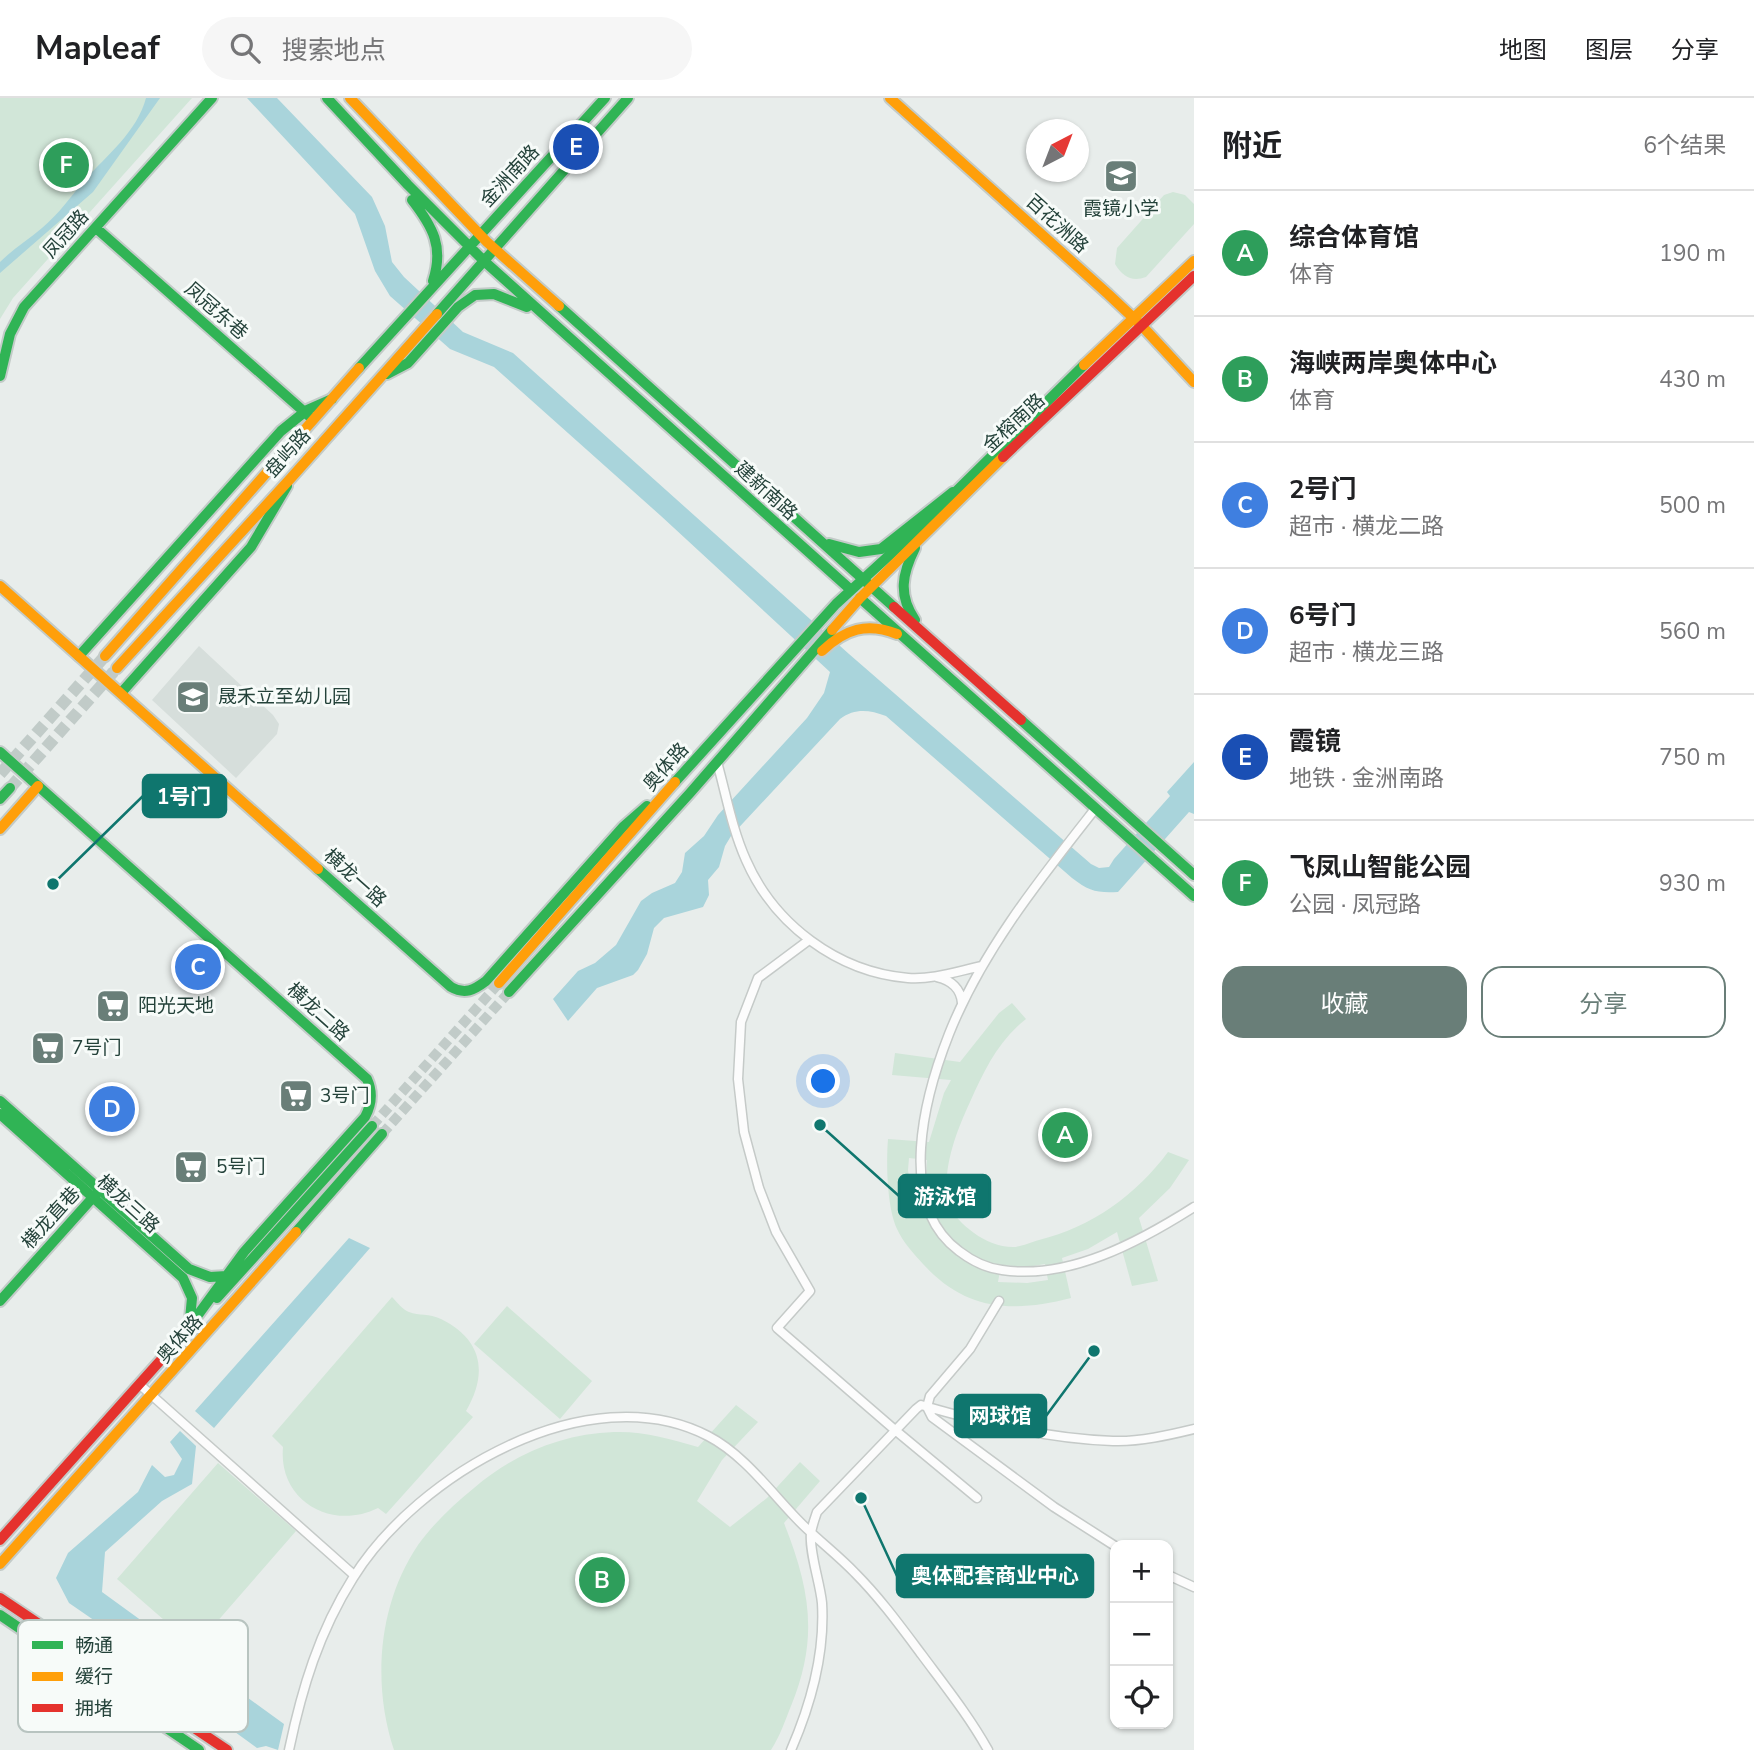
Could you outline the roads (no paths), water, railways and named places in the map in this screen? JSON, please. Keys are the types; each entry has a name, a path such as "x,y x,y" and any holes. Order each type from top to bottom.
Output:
{"main road":[{"name":"凤冠路","path":"0,376 10,334 17,318 212,98"},
{"name":"建新南路","path":"327,98 484,261 1194,896"},
{"name":"建新南路","path":"350,98 480,235 1194,875"},
{"name":"金洲南路","path":"469,247 605,98"},
{"name":"金洲南路","path":"484,261 628,98"},
{"name":"百花洲路","path":"891,98 1138,322 1194,382"},
{"path":"384,159 427,218 437,239 439,260 436,273 425,294"},
{"name":"凤冠东巷","path":"96,228 314,421"},
{"name":"盘屿路","path":"105,656 469,247"},
{"name":"盘屿路","path":"117,668 484,261"},
{"name":"金榕南路","path":"868,583 920,539 1138,322 1194,261"},
{"name":"金榕南路","path":"868,583 953,492 1138,322 1194,276"},
{"path":"380,377 408,363 458,307 475,295 503,296 545,317"},
{"path":"79,656 275,437 304,412 332,399"},
{"path":"121,693 251,547 273,513 290,478"},
{"path":"817,537 853,552 882,549 894,543 924,513 953,492"},
{"path":"920,539 904,569 903,596 913,617 943,651"},
{"name":"奥体路","path":"499,983 676,781 868,583"},
{"name":"横龙一路","path":"0,586 451,987 460,992 482,985 623,827 676,781"},
{"name":"奥体路","path":"509,992 779,692 855,594"},
{"path":"779,692 834,638 850,629 876,627 904,637"},
{"name":"横龙二路","path":"0,752 370,1084 372,1095 368,1112 244,1252 181,1338"},
{"path":"0,829 38,786"},
{"path":"0,799 10,788"},
{"name":"横龙三路","path":"0,1101 178,1273 190,1288 193,1311 181,1338"},
{"name":"横龙三路","path":"0,1114 188,1269 209,1277 240,1273"},
{"name":"奥体路","path":"0,1541 372,1126"},
{"name":"奥体路","path":"0,1564 382,1134"},
{"name":"横龙直巷","path":"0,1301 96,1193"},
{"path":"0,1598 33,1620"},
{"path":"0,1615 18,1627"},
{"path":"172,1732 199,1750"},
{"path":"200,1732 227,1750"}],"street":[{"path":"717,762 739,841 752,873 770,902 809,940 841,959 868,969 908,978 934,976 982,966"},
{"path":"1096,809 1042,877 982,966 949,1034 928,1100 922,1137 921,1164 926,1206 937,1229 955,1249 978,1264 1003,1271 1057,1268 1119,1248 1193,1208"},
{"path":"809,940 758,978 741,1022 738,1079 747,1143 759,1188 776,1232 810,1291 777,1328 977,1498"},
{"path":"934,976 954,984 960,995 961,1007"},
{"path":"999,1301 970,1349 930,1396 927,1407 932,1417 1054,1507 1110,1543"},
{"path":"139,1384 354,1575"},
{"path":"791,1750 804,1719 822,1637 821,1601 811,1534 817,1512 921,1405 1057,1436 1116,1441 1170,1435 1194,1429"},
{"path":"289,1750 300,1696 326,1626 354,1575 388,1534 438,1488 515,1443 544,1432 611,1418 656,1420 695,1431 715,1441 748,1469 811,1534 855,1573 900,1626 970,1719 989,1750"},
{"path":"1173,1577 1194,1587"}],"water":[{"path":"146,98 160,98 93,192 0,273 0,262 54,217 129,132"},
{"path":"247,98 277,98 372,197 385,226 392,262 404,277 463,332 513,353 849,654 1091,864 1099,868 1109,867 1170,796 1167,792 1194,762 1194,814 1189,812 1118,892 1093,890 1072,878 886,716 868,711 851,713 840,719 731,836 719,867 708,880 709,895 703,907 664,918 654,928 647,954 638,970 633,975 597,988 568,1021 553,999 578,971 595,963 616,945 641,901 675,883 682,872 685,853 704,836 718,815 807,718 824,693 830,672 494,367 450,349 390,296 375,271 355,214"},
{"path":"349,1238 370,1248 214,1428 195,1411"},
{"path":"180,1431 196,1446 192,1484 162,1501 105,1552 102,1592 141,1620 94,1620 69,1603 56,1578 68,1553 138,1492 152,1465 165,1477 174,1475 182,1459 170,1442"},
{"path":"248,1698 284,1724 278,1750 266,1746 257,1748 235,1732 248,1732"}],"tunnel":[{"path":"0,774 105,656"},
{"path":"10,788 117,668"},
{"path":"372,1126 499,983"},
{"path":"382,1134 509,992"}],"place":[{"name":"霞镜","path":"576,147"},
{"name":"飞凤山智能公园","path":"66,165"},
{"name":"霞镜小学","path":"1121,176"},
{"name":"晟禾立至幼儿园","path":"193,697"},
{"name":"1号门","path":"53,884"},
{"name":"2号门","path":"198,967"},
{"name":"阳光天地","path":"113,1006"},
{"name":"7号门","path":"48,1048"},
{"name":"3号门","path":"296,1096"},
{"name":"6号门","path":"112,1109"},
{"name":"游泳馆","path":"820,1125"},
{"name":"综合体育馆","path":"1065,1135"},
{"name":"5号门","path":"191,1167"},
{"name":"网球馆","path":"1094,1351"},
{"name":"奥体配套商业中心","path":"861,1498"},
{"name":"海峡两岸奥体中心","path":"602,1580"}]}
